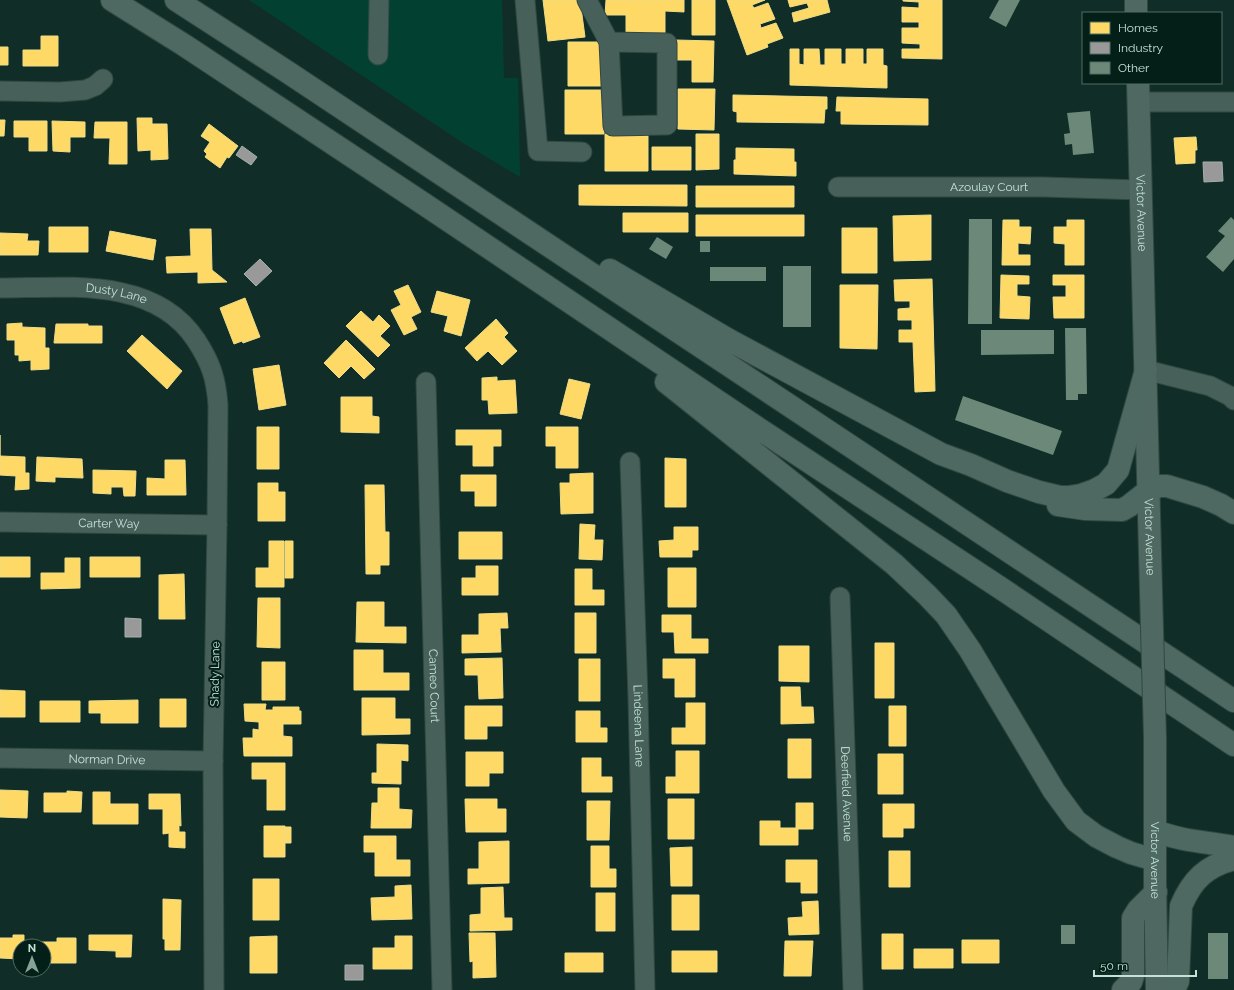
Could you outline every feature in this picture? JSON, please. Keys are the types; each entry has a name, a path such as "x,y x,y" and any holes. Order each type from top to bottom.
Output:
{"highway":[{"path":"112,0 184,45 1234,745"},
{"path":"176,0 534,235 1234,701"},
{"path":"197,0 265,46 286,71"},
{"path":"534,235 569,246 729,340 940,454 969,473 1007,490 1065,506 1085,509 1122,510 1148,491 1159,486 1167,486 1221,505 1234,513"},
{"path":"620,336 656,374 894,564 927,595 946,615 970,650 1054,791 1076,821 1096,836 1117,847 1155,860"},
{"path":"940,454 971,465 1007,481 1039,492 1060,497 1081,495 1095,490 1106,484 1118,470 1146,370"},
{"path":"1156,831 1167,836 1234,847"},
{"path":"1174,990 1178,981 1181,906 1184,899 1198,878 1206,870 1222,862 1234,859"}],"main road":[{"path":"1136,0 1136,12"},
{"name":"Victor Avenue","path":"1138,92 1155,738 1157,990"},
{"path":"1123,990 1131,982 1133,976 1133,918 1138,910 1156,892"}],"street":[{"path":"378,55 379,0"},
{"path":"525,0 538,151 582,152"},
{"path":"587,0 609,42 613,126 667,126 667,43 609,42"},
{"path":"0,91 60,92 86,90 95,86 103,79"},
{"path":"1138,92 1234,102"},
{"name":"Azoulay Court","path":"838,187 1043,187 1141,190"},
{"name":"Dusty Lane","path":"0,288 91,288 134,295 157,305 175,317 193,336 207,359"},
{"name":"Shady Lane","path":"207,359 214,382 218,405 214,761 214,990"},
{"path":"1146,370 1210,386 1230,396 1234,400"},
{"name":"Cameo Court","path":"426,382 442,990"},
{"name":"Lindeena Lane","path":"630,462 638,698 645,990"},
{"name":"Carter Way","path":"0,522 217,525"},
{"name":"Deerfield Avenue","path":"840,597 853,990"},
{"name":"Norman Drive","path":"0,758 214,761"}],"shaded area":[{"path":"249,0 502,0 504,78 518,78 520,177 463,143"}],"building: Homes":[{"path":"543,0 580,0 585,37 548,41"},
{"path":"606,0 684,0 684,12 665,11 665,33 626,32 626,15 605,15"},
{"path":"692,0 715,0 715,35 692,35"},
{"path":"727,0 765,0 752,5 754,8 768,3 775,19 760,24 761,28 776,23 783,38 767,44 768,47 747,55"},
{"path":"788,0 827,0 830,12 794,22 792,13 809,8 807,3 790,7"},
{"path":"903,0 942,0 942,59 902,58 902,49 920,49 920,44 902,43 902,28 919,28 919,22 902,22 902,7 919,8 919,2"},
{"path":"41,36 58,36 58,66 23,66 23,50 41,50"},
{"path":"676,40 714,41 713,82 692,82 692,60 676,60"},
{"path":"568,42 605,42 605,86 568,86"},
{"path":"0,47 8,47 8,65 0,65"},
{"path":"790,49 799,49 799,64 804,65 804,49 819,49 820,65 825,65 825,49 841,49 841,64 846,64 846,49 863,49 863,64 867,64 867,49 883,49 883,65 887,66 887,88 790,85"},
{"path":"678,89 715,89 714,130 678,129"},
{"path":"565,90 604,90 604,134 565,134"},
{"path":"733,95 827,97 827,109 825,109 824,123 737,122 737,112 733,111"},
{"path":"837,97 928,99 928,125 841,124 841,111 836,111"},
{"path":"137,118 152,118 152,124 167,124 168,159 151,160 151,150 138,151"},
{"path":"0,120 5,120 4,136 0,136"},
{"path":"14,121 47,121 47,151 29,151 29,137 14,137"},
{"path":"52,121 85,122 85,137 70,137 70,152 53,151"},
{"path":"95,122 127,122 127,164 109,164 110,138 94,138"},
{"path":"209,124 238,146 229,158 227,157 220,168 205,157 207,154 204,151 210,142 201,136"},
{"path":"605,134 648,134 648,171 605,171"},
{"path":"696,134 719,134 719,169 696,170"},
{"path":"1196,137 1197,150 1195,150 1195,163 1176,164 1174,138"},
{"path":"652,147 691,147 691,170 652,170"},
{"path":"736,148 794,149 796,176 734,174"},
{"path":"579,185 687,185 687,206 579,205"},
{"path":"696,186 794,186 794,207 696,207"},
{"path":"623,213 688,213 688,232 623,232"},
{"path":"696,215 804,215 804,236 696,236"},
{"path":"931,215 931,260 894,261 893,216"},
{"path":"1003,220 1019,220 1019,227 1031,227 1030,244 1018,243 1018,255 1030,255 1030,265 1002,265"},
{"path":"1067,220 1084,220 1084,265 1065,265 1065,244 1054,243 1054,227 1067,227"},
{"path":"49,227 88,227 88,252 49,252"},
{"path":"842,228 877,228 877,273 842,273"},
{"path":"190,229 211,229 212,270 227,282 198,283 198,272 167,273 166,257 191,256"},
{"path":"110,231 156,240 153,260 106,251"},
{"path":"0,233 28,234 27,241 39,241 38,255 0,255"},
{"path":"1001,275 1029,276 1029,284 1017,284 1017,296 1030,297 1029,319 1000,318"},
{"path":"1053,275 1084,275 1084,318 1054,318 1053,297 1066,297 1066,285 1053,285"},
{"path":"932,279 935,391 915,392 913,342 899,342 899,330 912,330 912,320 898,320 898,309 910,308 910,301 895,301 894,280"},
{"path":"408,285 421,312 411,317 417,329 404,335 391,310 401,305 394,291"},
{"path":"840,285 878,285 877,349 840,348"},
{"path":"437,291 470,300 461,336 444,331 448,316 431,312"},
{"path":"245,298 260,337 243,343 242,341 234,344 220,308"},
{"path":"361,311 373,322 379,315 390,326 380,336 390,345 378,357 346,326"},
{"path":"496,319 508,333 504,337 517,351 502,365 488,351 477,361 465,348"},
{"path":"22,323 22,327 45,328 45,348 49,348 49,369 31,370 31,360 19,361 19,355 15,355 15,340 7,340 7,324"},
{"path":"56,324 88,324 88,326 102,326 102,343 54,343"},
{"path":"142,335 182,371 167,389 127,351"},
{"path":"346,340 375,369 364,379 351,366 339,378 324,363"},
{"path":"279,365 286,405 259,410 253,369"},
{"path":"497,377 497,381 515,380 517,413 489,414 488,400 482,400 482,378"},
{"path":"569,379 590,384 581,419 560,414"},
{"path":"341,397 372,397 372,416 379,417 379,433 341,432"},
{"path":"257,427 279,427 279,469 257,469"},
{"path":"546,427 578,427 578,468 556,468 556,446 546,446"},
{"path":"456,430 501,430 501,446 493,446 493,466 473,466 473,445 456,445"},
{"path":"0,456 25,457 25,473 29,473 29,489 15,490 16,476 0,475"},
{"path":"37,457 82,459 83,478 55,477 55,482 36,481"},
{"path":"665,458 686,459 686,507 665,507"},
{"path":"165,460 185,460 186,495 147,495 147,478 165,479"},
{"path":"93,470 136,471 135,496 124,496 123,487 111,487 111,494 93,493"},
{"path":"593,473 593,513 561,514 560,483 570,483 570,474"},
{"path":"461,475 496,475 496,506 475,506 475,491 461,491"},
{"path":"258,483 278,483 278,492 285,492 285,521 258,521"},
{"path":"365,485 384,485 385,532 389,532 389,565 380,565 380,574 366,574"},
{"path":"580,524 595,525 594,540 603,540 602,560 579,559"},
{"path":"674,527 698,527 698,550 692,550 692,557 660,557 659,541 674,540"},
{"path":"459,532 502,532 502,559 459,559"},
{"path":"269,541 284,541 284,587 256,587 256,568 269,568"},
{"path":"285,541 293,541 293,578 285,578"},
{"path":"0,557 30,557 30,577 0,577"},
{"path":"90,557 140,557 140,577 90,577"},
{"path":"65,558 80,558 80,588 41,589 41,573 65,573"},
{"path":"476,566 498,566 498,595 462,595 462,578 476,578"},
{"path":"668,568 696,568 696,607 668,607"},
{"path":"575,569 592,569 592,590 604,590 604,605 575,605"},
{"path":"184,574 185,619 159,619 159,575"},
{"path":"258,598 280,598 280,648 257,647"},
{"path":"357,602 384,602 384,627 406,627 406,643 356,642"},
{"path":"507,613 508,628 500,628 501,652 462,653 462,635 479,635 479,614"},
{"path":"575,613 596,613 596,653 575,653"},
{"path":"662,615 691,615 691,639 708,639 708,653 675,653 674,632 662,632"},
{"path":"875,643 894,643 894,698 875,698"},
{"path":"779,646 809,646 809,682 779,681"},
{"path":"354,650 383,650 383,673 409,673 409,690 354,690"},
{"path":"502,658 503,698 479,699 478,675 465,675 465,659"},
{"path":"579,659 600,659 600,701 579,701"},
{"path":"663,659 695,659 695,697 675,697 675,678 663,678"},
{"path":"262,662 285,662 285,700 262,700"},
{"path":"781,687 800,687 801,707 813,707 814,723 781,724"},
{"path":"0,690 25,691 25,717 0,717"},
{"path":"362,698 395,698 395,719 410,719 410,734 362,735"},
{"path":"160,699 186,699 186,727 160,727"},
{"path":"138,700 138,723 101,723 101,713 89,713 89,701"},
{"path":"40,701 80,701 80,722 40,722"},
{"path":"686,703 705,703 705,744 672,744 672,728 686,728"},
{"path":"244,704 266,704 265,710 273,710 273,707 299,707 299,711 301,711 301,724 283,724 283,736 292,737 292,756 244,756 243,738 253,738 253,729 259,730 259,722 245,721"},
{"path":"465,706 502,706 502,726 487,726 487,739 465,739"},
{"path":"889,706 906,706 906,746 889,746"},
{"path":"576,711 600,711 600,728 607,728 607,742 576,742"},
{"path":"788,739 811,739 811,778 788,778"},
{"path":"377,744 408,745 408,761 401,760 401,784 372,783 372,773 377,773"},
{"path":"676,751 699,751 699,793 666,793 666,777 676,777"},
{"path":"466,752 503,752 503,773 489,773 489,786 466,786"},
{"path":"878,754 903,754 903,794 878,794"},
{"path":"582,758 601,758 601,777 612,777 612,792 582,792"},
{"path":"252,763 285,763 285,810 267,810 267,779 252,779"},
{"path":"378,788 399,788 399,809 412,810 411,828 371,828 372,803 378,803"},
{"path":"0,790 28,791 27,818 0,817"},
{"path":"67,791 82,792 81,812 44,812 44,793 67,793"},
{"path":"93,792 110,792 110,804 138,804 138,824 93,824"},
{"path":"149,794 180,794 181,826 179,825 179,832 185,832 185,848 169,847 169,833 163,834 163,809 149,809"},
{"path":"465,799 497,799 497,809 506,809 506,832 466,832"},
{"path":"668,799 694,799 694,839 668,839"},
{"path":"587,801 610,801 609,840 587,840"},
{"path":"796,803 813,803 813,829 798,829 798,845 760,845 760,821 780,821 780,828 796,828"},
{"path":"883,804 914,804 914,828 903,828 903,837 883,837"},
{"path":"264,826 285,826 285,857 264,857"},
{"path":"285,827 291,827 291,843 285,843"},
{"path":"364,836 396,836 396,860 410,860 410,876 375,876 375,852 364,852"},
{"path":"509,841 509,883 468,884 468,869 479,869 479,842"},
{"path":"591,846 609,846 609,869 616,869 616,887 591,887"},
{"path":"692,847 692,886 671,886 670,848"},
{"path":"889,851 910,851 910,887 889,887"},
{"path":"786,860 817,860 817,893 801,893 801,882 786,882"},
{"path":"253,879 279,879 279,920 253,920"},
{"path":"411,885 412,919 372,920 371,898 395,897 395,886"},
{"path":"503,887 504,918 512,918 512,930 470,931 470,915 481,914 481,888"},
{"path":"596,893 615,893 615,931 596,931"},
{"path":"672,895 699,895 699,930 672,930"},
{"path":"163,899 181,900 180,950 165,950 165,939 163,939"},
{"path":"818,901 819,934 789,935 788,918 803,917 802,902"},
{"path":"469,933 495,933 496,977 473,978 473,961 470,962"},
{"path":"882,934 903,934 903,969 882,969"},
{"path":"13,935 24,935 24,938 13,938"},
{"path":"89,935 132,935 131,957 116,957 116,951 89,950"},
{"path":"277,936 277,973 250,973 250,937"},
{"path":"395,936 412,936 412,969 373,969 373,948 395,948"},
{"path":"0,938 12,938 12,959 0,958"},
{"path":"57,938 76,938 76,963 52,963 52,942 57,942"},
{"path":"962,940 999,940 999,963 962,963"},
{"path":"785,941 813,941 811,976 784,976"},
{"path":"914,949 953,949 953,968 914,968"},
{"path":"672,951 717,951 717,972 672,972"},
{"path":"565,953 603,953 603,972 565,972"}],"building: Industry":[{"path":"242,146 257,157 251,165 236,155"},
{"path":"1203,162 1222,162 1223,181 1204,182"},
{"path":"260,259 272,271 256,286 244,274"},
{"path":"125,618 141,619 141,637 125,637"},
{"path":"345,965 363,965 363,980 345,980"}],"building: Other":[{"path":"999,0 1020,0 1006,27 989,18"},
{"path":"1090,111 1094,153 1073,155 1072,144 1065,145 1064,134 1070,133 1067,113"},
{"path":"1231,217 1234,220 1234,259 1223,272 1206,257 1225,236 1218,231"},
{"path":"969,219 992,219 992,324 968,324"},
{"path":"657,237 673,247 666,259 649,249"},
{"path":"700,241 710,241 710,252 700,252"},
{"path":"783,266 811,266 811,327 783,327"},
{"path":"710,267 766,267 766,281 710,281"},
{"path":"1065,328 1086,328 1087,394 1078,394 1078,400 1066,400"},
{"path":"981,330 1054,330 1054,354 981,355"},
{"path":"963,396 1062,431 1053,455 955,420"},
{"path":"1061,925 1075,925 1075,944 1061,944"},
{"path":"1208,933 1228,933 1228,979 1208,979"}]}
